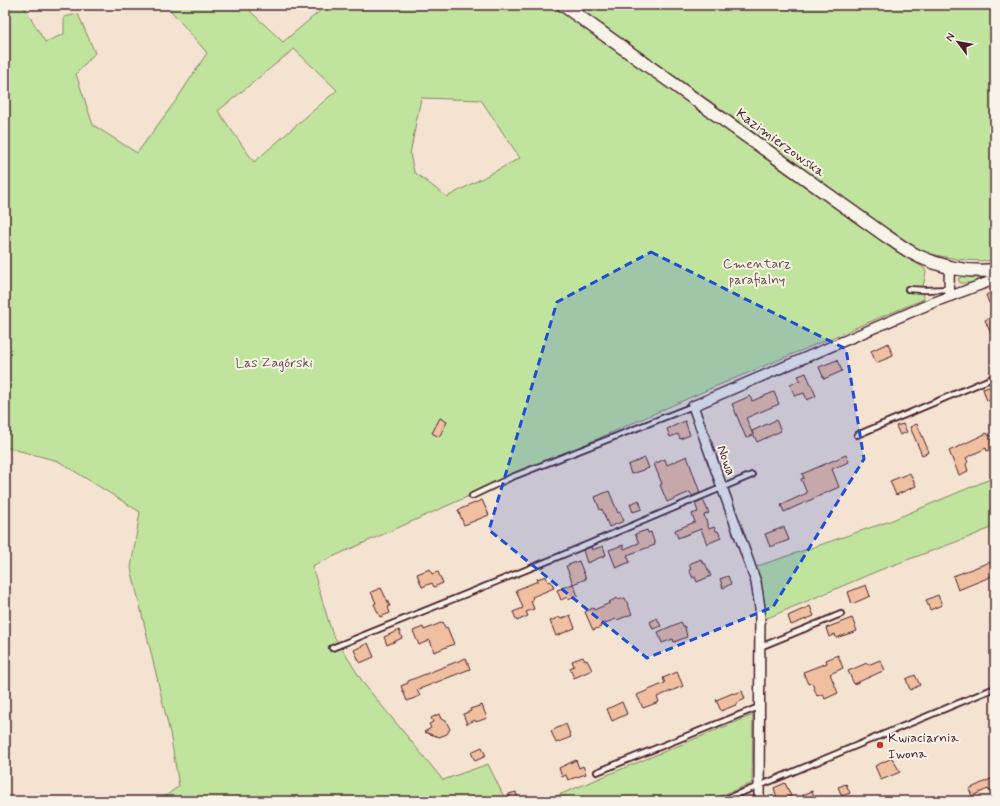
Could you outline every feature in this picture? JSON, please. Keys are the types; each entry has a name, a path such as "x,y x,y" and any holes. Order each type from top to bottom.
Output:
{"street":[{"name":"Kazimierzowska","path":"563,5 886,236 917,256 950,267 974,271 995,270"},
{"path":"950,267 950,292"},
{"path":"693,406 950,292 991,281 995,277"},
{"name":"Nowa","path":"693,406 756,582 760,608 759,801"}],"lane":[{"path":"908,289 950,292"},
{"path":"857,435 995,377"},
{"path":"472,496 512,477 693,406"},
{"path":"332,648 553,559 752,475"},
{"path":"760,647 841,614"},
{"path":"719,801 759,786 995,688"},
{"path":"597,772 759,708"}],"highlighted area":[{"path":"651,252 846,349 864,459 773,607 647,658 489,530 557,302"}],"green space":[{"name":"Las Zagórski","path":"5,5 23,5 45,42 64,34 64,17 78,14 95,53 76,74 93,125 137,153 177,99 207,53 166,5 256,5 250,11 283,42 327,5 552,5 890,247 924,268 926,272 923,287 924,299 707,390 312,566 332,633 364,684 443,780 488,764 506,801 159,801 179,786 170,733 131,568 140,512 58,461 5,447","holes":["294,49 337,90 254,162 218,111","421,98 481,100 520,158 447,197 414,172 410,154"]},
{"path":"574,5 995,5 995,260 966,260 919,251"},
{"path":"963,276 985,277 973,283 960,283 958,279"},
{"path":"995,477 995,526 880,570 765,619 760,584 755,567 890,521"},
{"path":"753,715 752,783 708,801 544,801"}],"building":[{"path":"995,291 995,300 989,303 986,295"},
{"path":"992,317 995,324 995,343 985,320"},
{"path":"888,343 893,356 876,363 871,351"},
{"path":"837,360 842,371 824,379 819,367"},
{"path":"806,373 816,396 807,400 804,393 795,396 790,385 800,380 798,376"},
{"path":"995,385 995,398 987,401 983,389"},
{"path":"774,392 779,404 746,418 753,435 746,438 732,404 750,396 752,401"},
{"path":"440,418 447,422 439,437 432,433"},
{"path":"776,420 781,431 757,442 752,431"},
{"path":"685,421 690,435 680,439 678,434 670,437 667,429"},
{"path":"903,424 907,432 900,435 896,426"},
{"path":"917,424 929,452 922,455 910,427"},
{"path":"987,433 988,435 995,437 995,447 987,451 986,448 966,458 968,462 966,464 968,471 959,475 949,451"},
{"path":"846,455 849,462 832,469 839,487 784,512 781,505 807,493 801,479 804,478 802,474"},
{"path":"687,456 700,493 692,496 690,492 667,502 654,464 665,459 667,465"},
{"path":"645,458 649,468 631,474 628,465"},
{"path":"910,473 916,486 896,495 890,481"},
{"path":"609,491 618,513 620,512 624,521 609,527 602,509 600,510 595,497"},
{"path":"482,500 489,515 464,525 458,510"},
{"path":"639,500 642,509 633,512 630,504"},
{"path":"703,500 709,513 704,515 709,529 714,527 716,531 718,531 721,538 707,544 701,529 678,538 675,530 695,522 692,514 698,512 695,503"},
{"path":"784,527 789,540 770,547 765,534"},
{"path":"647,530 648,533 651,532 655,545 627,555 630,562 616,568 609,550 623,545 624,549 639,543 635,534"},
{"path":"603,546 606,555 587,563 583,550 591,547 592,550"},
{"path":"701,559 703,564 705,563 711,576 697,582 689,570 691,569 689,564"},
{"path":"579,561 586,579 573,584 566,566"},
{"path":"990,562 995,575 958,590 953,576"},
{"path":"430,569 432,574 438,572 443,583 434,587 432,583 422,587 417,574"},
{"path":"546,576 548,582 551,581 554,588 532,597 533,600 531,601 534,609 526,612 528,616 517,621 513,612 523,608 516,590"},
{"path":"728,576 731,584 723,588 720,579"},
{"path":"573,584 578,596 568,600 567,597 561,600 557,590"},
{"path":"866,585 870,596 852,604 848,592"},
{"path":"381,588 390,606 388,607 390,613 380,617 374,604 376,603 371,592"},
{"path":"938,595 942,605 930,610 926,600"},
{"path":"617,598 618,600 625,598 632,614 600,625 601,627 593,630 585,612 610,603 609,602"},
{"path":"810,606 814,616 791,625 788,616"},
{"path":"570,615 575,628 556,636 550,621 559,617 561,619"},
{"path":"657,618 661,626 653,629 650,622"},
{"path":"852,618 857,631 836,638 835,634 829,637 826,628"},
{"path":"443,622 445,628 447,627 454,644 434,652 430,640 419,645 413,631 423,627 424,630"},
{"path":"681,622 685,627 687,637 674,642 673,639 662,643 658,632"},
{"path":"399,630 402,638 387,645 384,637"},
{"path":"368,643 374,657 360,663 354,650"},
{"path":"838,655 843,668 830,674 838,693 825,699 823,694 817,696 812,683 808,684 803,672 827,663 826,660"},
{"path":"583,657 585,661 587,660 592,670 574,678 570,668 574,666 572,661"},
{"path":"466,658 470,669 417,690 420,696 407,701 401,686 408,683 408,681"},
{"path":"880,660 885,670 854,684 848,671 867,663 868,665"},
{"path":"677,672 683,686 657,697 659,702 643,708 637,695 665,683 663,678"},
{"path":"915,675 920,685 910,690 906,679"},
{"path":"742,691 745,699 737,703 738,704 721,711 716,700"},
{"path":"622,702 627,714 612,721 607,709"},
{"path":"482,705 487,718 476,722 475,720 467,724 463,714 471,711 470,709"},
{"path":"439,714 441,719 446,721 450,729 447,734 439,737 424,732 431,728 429,724 433,722 431,718"},
{"path":"566,724 571,737 556,743 551,731"},
{"path":"482,747 486,756 475,761 471,752"},
{"path":"892,758 900,772 881,780 875,766"},
{"path":"576,760 579,768 583,766 586,774 568,780 566,775 562,777 559,768"},
{"path":"995,777 995,788 989,791 988,789 972,796 969,789"},
{"path":"785,783 791,796 778,801 774,788"},
{"path":"846,784 850,793 842,796 838,787"},
{"path":"812,791 816,801 805,801 803,795"},
{"path":"516,792 519,801 511,801 509,794"}],"place":[{"name":"Kwiaciarnia Iwona","path":"880,745"}],"park label":[{"name":"Cmentarz parafialny","path":"757,272"}]}
